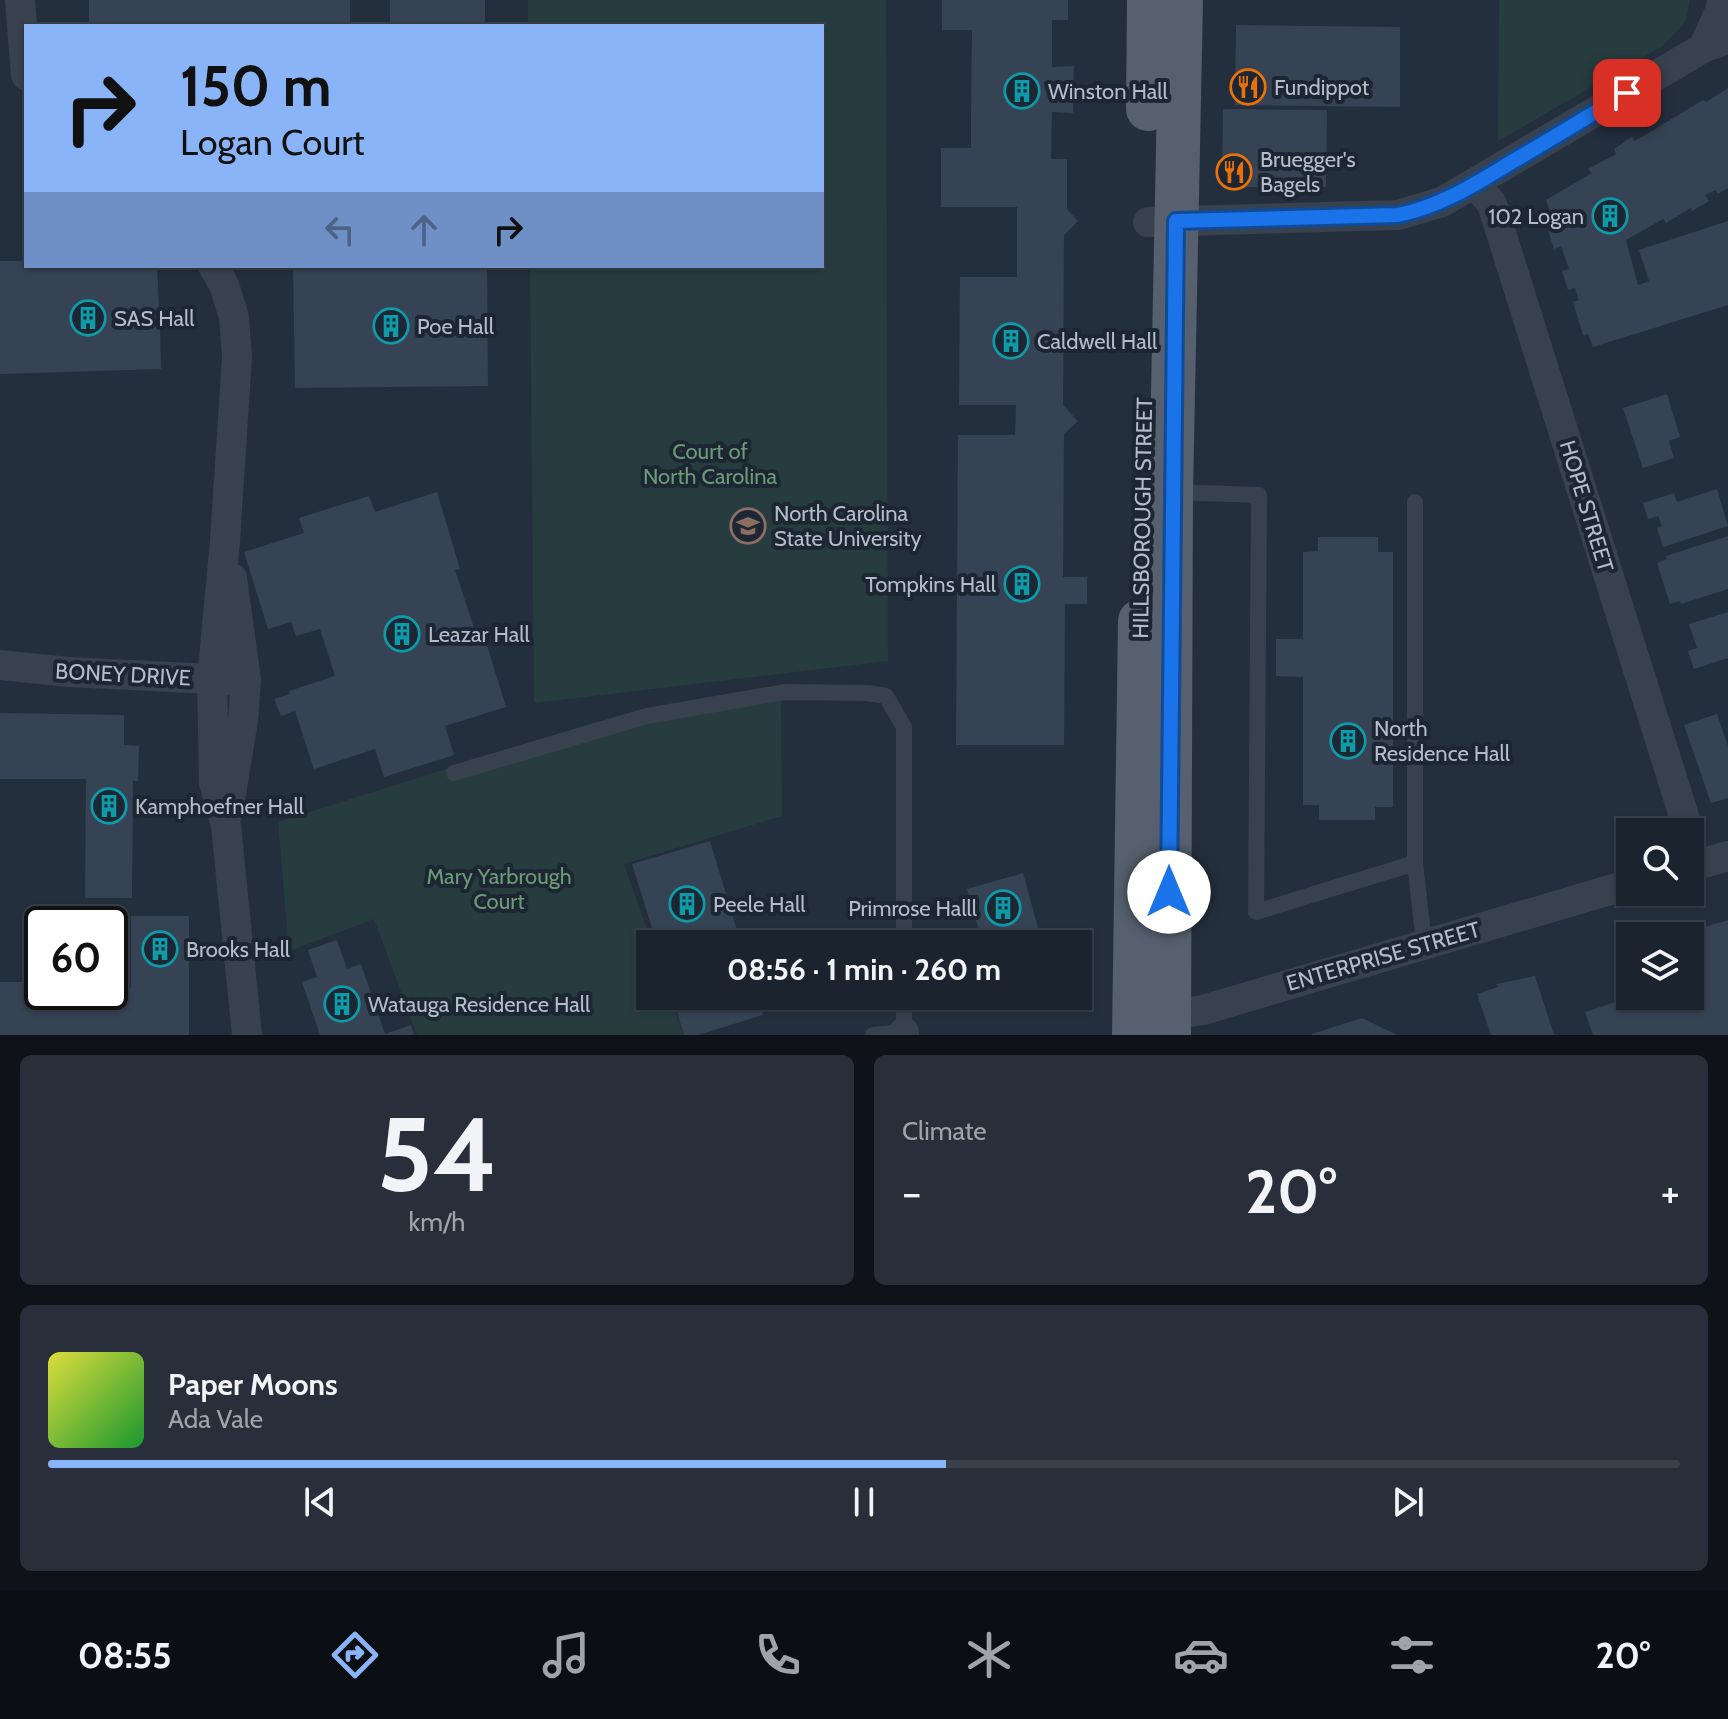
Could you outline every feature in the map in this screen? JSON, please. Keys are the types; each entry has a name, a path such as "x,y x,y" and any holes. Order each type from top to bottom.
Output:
{"main road":[{"name":"HILLSBOROUGH STREET","path":"1149,0 1162,222 1171,492 1152,1027"},
{"name":"HILLSBOROUGH STREET","path":"1152,1027 1162,222 1181,0"}],"street":[{"path":"1162,222 1398,215 1442,202 1716,43 1722,0"},
{"path":"13,4 24,64"},
{"name":"HOPE STREET","path":"1475,184 1492,204 1685,818"},
{"path":"214,268 224,285 234,317 237,357 212,679 214,783 226,826 247,1035"},
{"path":"225,541 237,604 246,680 243,720 226,826"},
{"name":"BONEY DRIVE","path":"0,665 69,672 246,680"},
{"path":"1704,863 1728,856"},
{"name":"ENTERPRISE STREET","path":"1152,1027 1424,943 1616,888"}],"lane":[{"path":"1171,492 1259,495 1256,912 1415,863"},
{"path":"1415,502 1415,863 1424,943"},
{"path":"454,773 647,716 785,692 886,696 904,727 904,930"},
{"path":"873,1035 904,1034 904,1010"}],"green space":[{"name":"Court of North Carolina","path":"528,0 886,0 888,661 534,703 530,268 824,268 824,24 528,24"},
{"path":"1499,0 1690,0 1685,22 1663,46 1498,141"},
{"name":"Mary Yarbrough Court","path":"781,701 782,816 624,864 647,930 636,930 636,1010 675,1010 683,1035 417,1035 374,919 289,951 278,822 595,722"}],"building":[{"path":"89,0 350,0 350,24 89,24"},
{"path":"390,0 485,0 485,24 390,24"},
{"path":"942,0 1068,0 1068,20 1052,20 1052,67 1074,66 1073,113 1052,112 1051,159 1067,159 1067,209 1078,221 1064,235 1063,405 1078,421 1064,434 1063,577 1087,577 1087,604 1065,604 1064,745 956,745 958,435 1015,435 1016,405 959,405 960,277 1017,277 1017,207 941,207 941,148 971,148 972,30 942,30"},
{"path":"1236,25 1400,27 1400,107 1235,105"},
{"name":"102 Logan","path":"1728,88 1728,188 1718,194 1715,190 1705,195 1709,201 1692,211 1691,208 1666,223 1663,219 1626,240 1638,285 1649,281 1639,250 1728,221 1728,305 1593,347 1588,334 1583,335 1573,302 1579,300 1575,288 1568,290 1562,271 1569,269 1561,246 1554,249 1543,214 1550,212 1546,200 1592,173 1588,169 1616,154 1614,149 1632,137 1635,141"},
{"path":"1223,109 1327,110 1326,187 1222,187"},
{"name":"SAS Hall","path":"0,261 24,261 24,268 157,268 159,308 175,308 176,327 160,328 161,369 0,374"},
{"name":"Poe Hall","path":"293,268 487,268 488,386 295,388"},
{"path":"1667,394 1680,437 1669,441 1674,458 1643,468 1623,408"},
{"path":"1717,489 1728,526 1663,547 1657,528 1662,526 1658,516 1648,519 1643,503 1674,493 1677,502"},
{"name":"Leazar Hall","path":"437,492 460,569 455,570 475,631 482,629 506,707 445,726 454,755 384,777 375,749 314,769 295,711 281,716 274,699 335,676 320,629 296,636 291,622 268,629 244,552 304,533 299,518 369,496 375,512"},
{"path":"1728,536 1728,589 1681,604 1680,601 1670,604 1657,563 1667,559 1666,556"},
{"name":"North Residence Hall","path":"1318,537 1378,537 1378,552 1393,552 1393,807 1375,807 1375,820 1319,820 1319,805 1303,805 1303,677 1276,676 1276,639 1303,639 1303,552 1318,551"},
{"path":"1728,612 1728,658 1694,669 1688,651 1697,648 1689,624"},
{"name":"Kamphoefner Hall","path":"0,713 124,715 124,745 139,746 138,781 133,781 132,898 85,898 86,779 0,779"},
{"path":"1717,714 1728,746 1728,798 1711,803 1684,725"},
{"name":"Peele Hall","path":"710,841 737,930 653,930 632,864"},
{"name":"Primrose Halll","path":"1023,873 1038,928 979,930 967,889"},
{"name":"Brooks Hall","path":"131,916 189,916 189,1035 0,1035 0,982 24,982 24,1010 128,1010 128,988 131,988"},
{"path":"1728,920 1728,1035 1593,1035 1585,1012 1616,1002 1616,1010 1704,1010 1704,927"},
{"name":"Watauga Residence Hall","path":"337,940 347,969 361,964 385,1034 411,1025 414,1035 320,1035 302,982 317,977 308,950"},
{"path":"1535,976 1554,1035 1491,1035 1477,994 1498,987 1497,984"},
{"path":"676,1010 761,1010 763,1015 698,1035 684,1035"},
{"path":"1362,1018 1397,1035 1312,1035 1312,1034"}],"place":[{"name":"Fundippot","path":"1248,87"},
{"name":"Winston Hall","path":"1022,91"},
{"name":"Bruegger's Bagels","path":"1234,172"},
{"name":"102 Logan","path":"1610,216"},
{"name":"SAS Hall","path":"88,318"},
{"name":"Poe Hall","path":"391,326"},
{"name":"Caldwell Hall","path":"1011,341"},
{"name":"North Carolina State University","path":"748,526"},
{"name":"Tompkins Hall","path":"1022,584"},
{"name":"Leazar Hall","path":"402,634"},
{"name":"North Residence Hall","path":"1348,741"},
{"name":"Kamphoefner Hall","path":"109,806"},
{"name":"Peele Hall","path":"687,904"},
{"name":"Primrose Halll","path":"1003,908"},
{"name":"Brooks Hall","path":"160,949"},
{"name":"Watauga Residence Hall","path":"342,1004"}],"route":[{"path":"1169,892 1176,221 1398,215 1421,210 1475,184 1627,93"}]}
